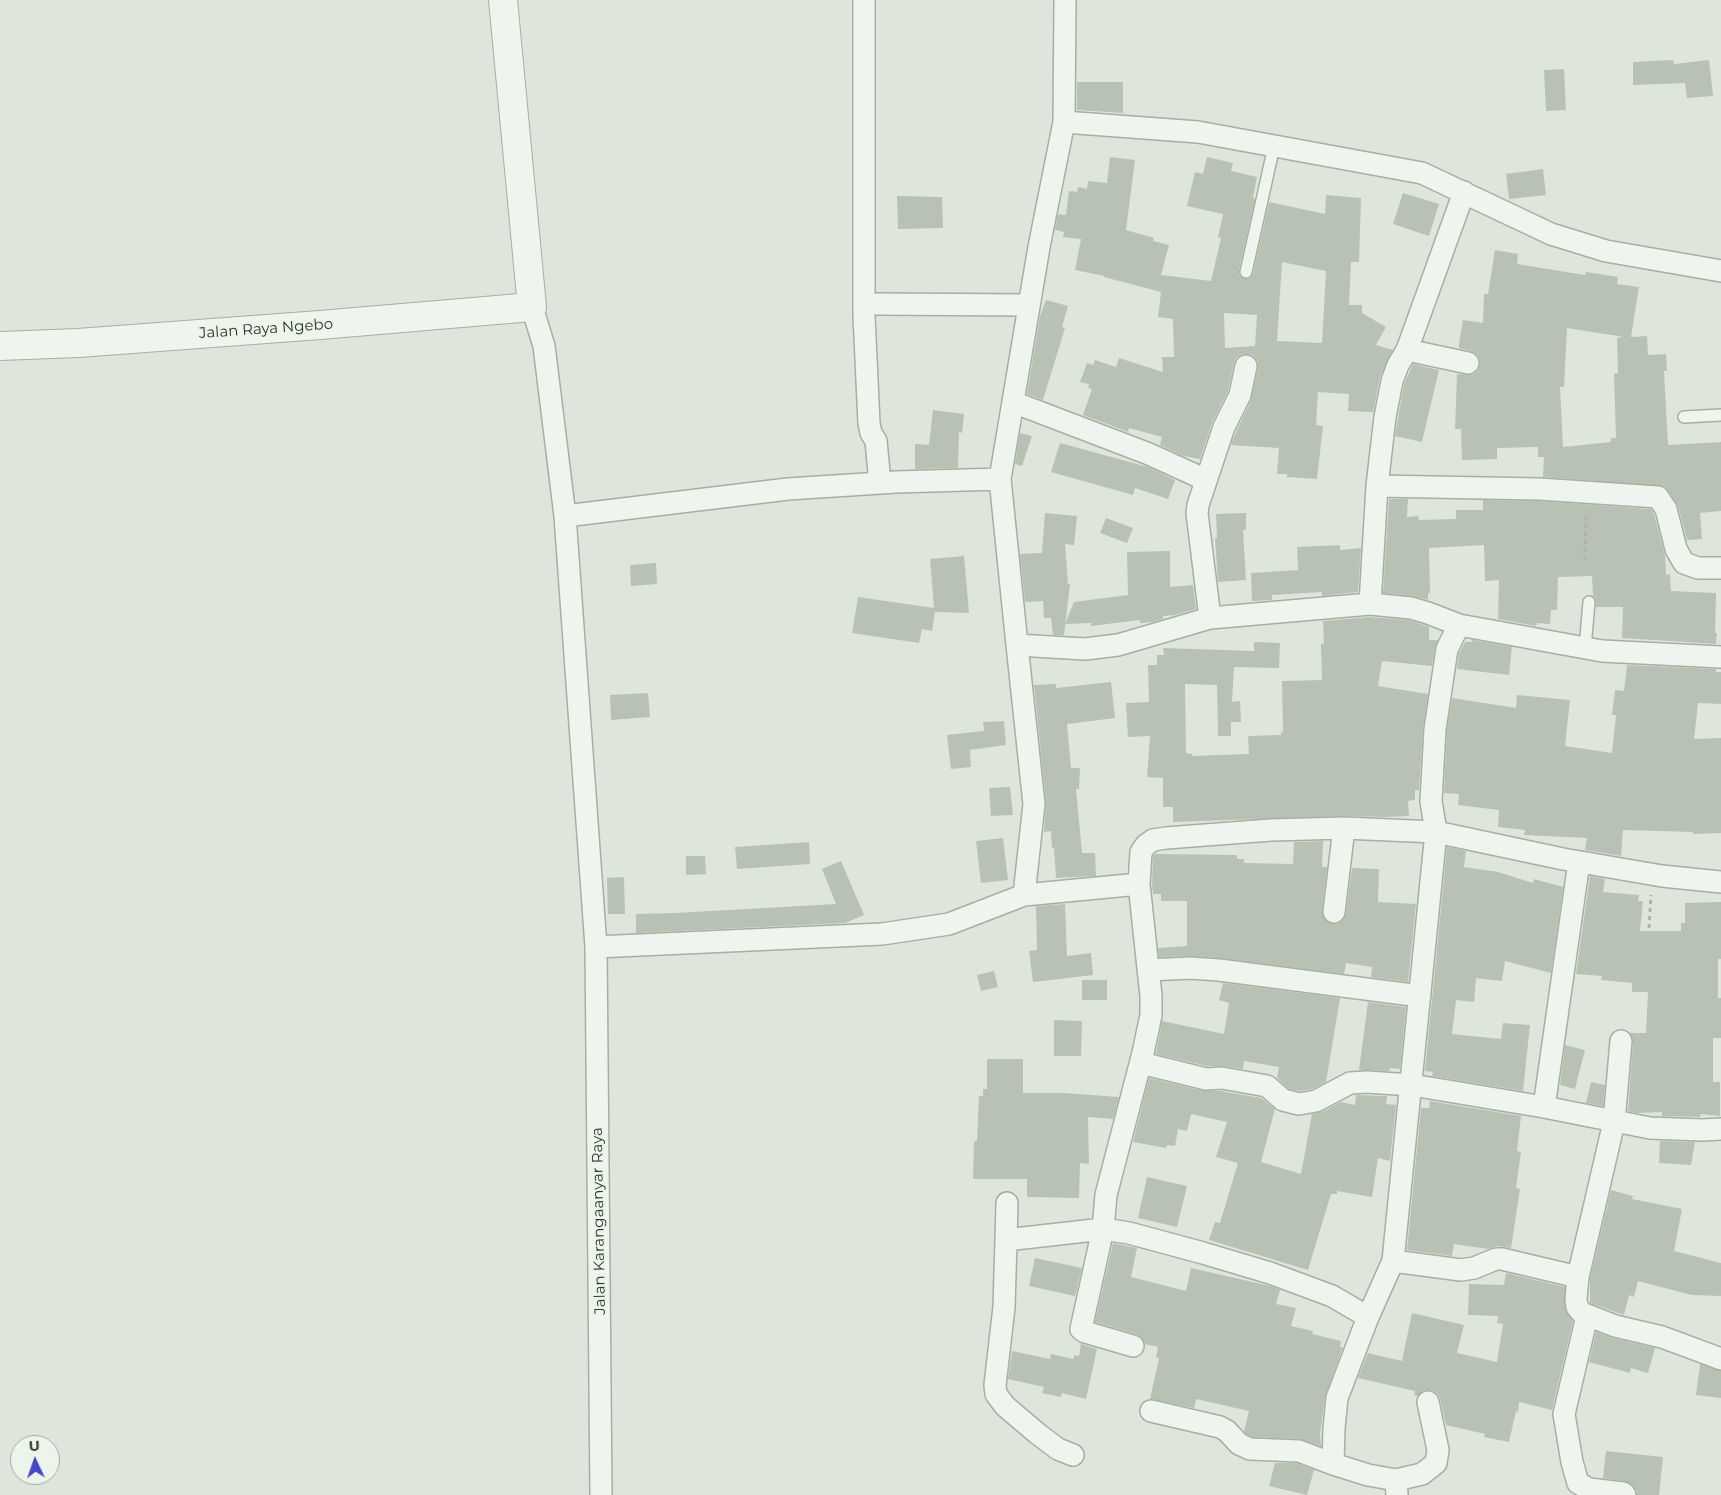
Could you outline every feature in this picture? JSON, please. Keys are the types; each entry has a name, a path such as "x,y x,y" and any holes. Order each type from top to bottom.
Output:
{"street":[{"path":"503,0 532,307"},
{"path":"864,0 864,316 869,423 871,433 876,441 880,483"},
{"path":"1024,895 1034,804 1000,479 1039,247 1064,122 1065,0"},
{"path":"1064,122 1198,132 1422,173 1551,234 1606,251 1721,271"},
{"path":"1370,604 1377,486 1385,417 1392,381 1398,365 1407,350 1464,192"},
{"path":"877,304 1029,305"},
{"name":"Jalan Raya Ngebo","path":"0,346 88,342 320,325 532,307"},
{"name":"Jalan Karangaanyar Raya","path":"532,307 544,346 565,516 596,947 601,1495"},
{"path":"1407,350 1468,363"},
{"path":"1210,618 1197,513 1200,496 1224,427 1240,395 1246,366"},
{"path":"1013,402 1149,454 1206,480"},
{"path":"565,516 788,489 880,483 1000,479"},
{"path":"1377,486 1539,489 1658,497 1666,509 1676,549 1684,563 1698,568 1721,568"},
{"path":"1017,645 1085,649 1118,646 1210,618 1370,604 1411,608 1459,625 1602,651 1721,658"},
{"path":"1333,1464 1334,1428 1338,1398 1368,1317 1394,1261 1436,832 1431,801 1435,729 1447,649 1459,625"},
{"path":"1334,912 1344,828"},
{"path":"1133,1346 1085,1332 1081,1329 1102,1229 1106,1195 1141,1063 1151,1015 1151,996 1139,884 1141,852 1146,845 1153,840 1239,832 1344,828 1436,832 1579,862 1653,875 1721,882"},
{"path":"1544,1107 1579,862"},
{"path":"596,947 882,934 949,924 1024,895 1139,884"},
{"path":"1148,970 1173,968 1219,970 1420,996"},
{"path":"1621,1041 1614,1122 1578,1277 1577,1307 1587,1316 1615,1326 1662,1337 1721,1359"},
{"path":"1141,1063 1206,1079 1222,1078 1268,1086 1283,1100 1299,1104 1316,1101 1346,1085 1356,1082 1412,1085 1544,1107 1650,1128 1721,1129"},
{"path":"1007,1203 1004,1307 995,1385 996,1394 1005,1406 1038,1434 1058,1449 1073,1455"},
{"path":"1006,1240 1102,1229 1129,1234 1270,1273 1332,1296 1368,1317"},
{"path":"1394,1261 1461,1270 1474,1268 1496,1259 1502,1259 1578,1277"},
{"path":"1587,1316 1564,1414 1572,1462 1578,1483 1589,1489 1626,1495"},
{"path":"1151,1411 1220,1427 1238,1444 1250,1449 1291,1450 1368,1475 1396,1487 1422,1474 1436,1463 1438,1450 1428,1402"}],"lane":[{"path":"1246,272 1274,146"},
{"path":"1684,417 1721,415"},
{"path":"1585,648 1589,602"}],"path":[{"path":"1585,560 1586,492"},
{"path":"1649,928 1653,875"}],"building":[{"path":"1673,60 1674,64 1709,60 1713,96 1687,98 1685,83 1633,85 1633,62"},
{"path":"1564,69 1566,110 1546,111 1544,70"},
{"path":"1077,82 1123,82 1123,113 1077,110"},
{"path":"1110,157 1135,160 1126,230 1154,238 1153,241 1169,245 1161,275 1211,281 1221,238 1218,237 1223,214 1187,206 1195,172 1203,174 1207,157 1233,163 1231,171 1257,177 1253,198 1255,199 1239,270 1239,275 1244,279 1249,279 1253,274 1269,202 1325,214 1326,195 1361,198 1359,262 1351,262 1349,305 1362,305 1362,313 1386,327 1376,345 1393,350 1380,377 1373,412 1348,411 1349,394 1318,392 1316,425 1323,426 1317,479 1287,477 1287,474 1277,474 1279,448 1231,445 1251,400 1258,369 1258,362 1254,356 1249,354 1242,354 1236,358 1228,391 1212,423 1200,459 1183,456 1160,445 1162,437 1129,428 1128,432 1083,415 1092,389 1088,388 1089,384 1080,382 1087,363 1093,365 1095,360 1116,367 1119,358 1163,372 1162,357 1174,357 1173,319 1158,317 1161,292 1075,270 1081,239 1063,237 1064,232 1055,230 1058,214 1066,215 1069,191 1077,192 1078,187 1087,189 1088,181 1107,183","holes":["1282,262 1326,271 1322,343 1277,341","1224,313 1257,315 1255,346 1225,348"]},
{"path":"1543,169 1546,195 1509,199 1506,174"},
{"path":"1403,193 1439,204 1429,236 1393,224"},
{"path":"897,196 942,197 943,228 898,229"},
{"path":"1495,250 1518,254 1517,264 1585,275 1586,272 1618,277 1617,284 1639,287 1631,337 1647,336 1648,355 1666,354 1667,371 1664,371 1668,445 1721,442 1721,511 1700,513 1702,539 1687,540 1678,506 1664,486 1543,477 1544,457 1538,457 1538,447 1497,448 1497,459 1462,460 1461,429 1455,429 1457,374 1472,375 1478,371 1480,360 1477,354 1459,348 1459,344 1463,320 1483,323 1484,294 1488,294","holes":["1567,328 1624,337 1617,338 1618,373 1614,374 1616,438 1611,438 1611,442 1563,447 1560,387 1564,387"]},
{"path":"1046,300 1068,306 1062,327 1065,328 1043,400 1027,394 1040,316"},
{"path":"1413,364 1439,370 1422,442 1395,436 1404,384"},
{"path":"933,410 964,414 962,433 959,432 958,468 915,469 915,444 929,445"},
{"path":"1020,433 1032,436 1022,466 1015,464"},
{"path":"1060,443 1148,467 1175,480 1168,499 1135,488 1133,495 1051,472"},
{"path":"1389,499 1408,499 1407,517 1418,516 1419,520 1456,519 1456,510 1483,510 1483,500 1538,501 1651,509 1665,555 1666,575 1670,574 1671,591 1716,593 1716,644 1622,638 1623,607 1596,607 1596,599 1593,596 1592,576 1558,577 1557,610 1551,610 1550,624 1537,623 1536,626 1498,619 1499,580 1485,581 1484,545 1429,548 1430,593 1428,593 1428,600 1383,593"},
{"path":"1045,513 1077,516 1074,545 1065,544 1068,584 1070,584 1064,635 1053,635 1051,618 1044,618 1043,601 1025,602 1020,554 1042,553"},
{"path":"1246,513 1246,530 1243,530 1246,580 1218,582 1215,538 1217,538 1216,514"},
{"path":"1106,518 1133,528 1127,543 1100,533"},
{"path":"1340,545 1340,550 1361,548 1358,592 1322,596 1322,592 1272,595 1272,600 1252,601 1251,573 1298,570 1297,547"},
{"path":"1170,551 1170,587 1193,585 1196,609 1175,615 1163,616 1163,619 1153,622 1140,623 1140,620 1091,626 1091,623 1065,624 1074,602 1128,595 1127,552"},
{"path":"964,556 969,613 935,612 932,631 922,629 919,643 852,633 858,597 934,608 930,559"},
{"path":"656,563 657,584 631,586 630,565"},
{"path":"1370,617 1409,620 1424,625 1429,627 1429,640 1438,640 1432,666 1382,661 1378,686 1428,694 1423,728 1419,790 1415,790 1415,800 1408,801 1409,816 1344,816 1173,822 1173,807 1163,807 1163,778 1147,777 1150,736 1128,737 1126,703 1149,702 1148,665 1157,665 1157,655 1164,655 1163,648 1254,651 1254,642 1280,643 1279,668 1234,667 1232,702 1240,701 1241,722 1231,722 1231,736 1218,736 1217,685 1185,684 1186,753 1192,754 1192,756 1249,754 1248,736 1281,735 1281,732 1283,732 1282,681 1322,680 1321,644 1324,644 1323,621"},
{"path":"1472,640 1512,647 1509,675 1457,669 1459,653 1465,642 1472,642"},
{"path":"1627,665 1716,669 1716,672 1721,672 1721,704 1698,703 1694,739 1721,738 1721,833 1693,834 1693,832 1623,830 1621,856 1585,850 1587,838 1524,835 1525,830 1498,827 1499,810 1458,805 1459,794 1444,793 1447,730 1452,698 1516,708 1517,695 1570,700 1565,746 1612,753 1616,715 1612,715 1615,690 1624,691"},
{"path":"1111,682 1115,718 1067,724 1071,768 1080,768 1079,789 1076,789 1082,853 1095,853 1096,876 1056,878 1051,831 1044,832 1046,803 1034,685 1056,684 1056,688"},
{"path":"648,693 650,717 611,720 610,695"},
{"path":"1004,721 1006,745 970,750 971,767 951,769 947,735 984,731 983,722"},
{"path":"1010,787 1013,815 991,816 989,788"},
{"path":"1003,838 1008,880 981,883 976,841"},
{"path":"1323,841 1322,867 1327,867 1322,911 1323,917 1327,922 1338,924 1344,919 1352,868 1379,869 1378,902 1416,904 1408,982 1371,977 1372,967 1346,963 1344,974 1220,958 1191,956 1159,957 1158,948 1187,946 1187,901 1161,901 1161,894 1153,894 1153,856 1155,854 1237,855 1237,859 1244,859 1244,863 1293,864 1294,842"},
{"path":"809,842 810,864 737,869 735,847"},
{"path":"1447,847 1466,851 1464,867 1498,872 1533,883 1534,879 1563,887 1551,973 1505,961 1502,981 1476,978 1474,1002 1456,1000 1452,1034 1501,1039 1503,1023 1530,1025 1523,1091 1432,1076 1433,1072 1425,1071"},
{"path":"686,856 705,856 706,874 686,875"},
{"path":"841,861 864,915 845,923 636,933 636,914 836,904 822,869"},
{"path":"1590,876 1605,879 1603,892 1639,895 1638,901 1643,901 1640,931 1681,931 1681,923 1685,923 1685,903 1721,902 1721,959 1718,959 1718,998 1721,998 1721,1038 1713,1038 1713,1082 1720,1082 1720,1116 1701,1114 1700,1117 1662,1116 1662,1112 1636,1113 1628,1111 1633,1042 1630,1033 1646,1033 1648,992 1632,992 1632,983 1601,980 1602,976 1576,974"},
{"path":"624,877 625,914 608,914 607,878"},
{"path":"1065,904 1067,956 1091,953 1093,975 1033,982 1029,951 1037,950 1036,906"},
{"path":"994,971 998,987 981,991 977,975"},
{"path":"1082,980 1107,980 1107,1000 1082,1000"},
{"path":"1223,983 1340,998 1326,1082 1312,1089 1299,1091 1289,1089 1277,1078 1279,1067 1244,1061 1243,1069 1207,1066 1156,1054 1162,1021 1224,1034 1229,1003 1219,1000"},
{"path":"1368,1002 1406,1007 1400,1069 1390,1068 1389,1071 1359,1070"},
{"path":"1054,1020 1082,1021 1081,1056 1054,1056"},
{"path":"1565,1045 1585,1050 1575,1089 1560,1085"},
{"path":"987,1059 1023,1059 1023,1093 1064,1093 1119,1097 1113,1119 1088,1117 1089,1164 1080,1163 1079,1198 1027,1197 1027,1179 973,1179 974,1141 977,1141 979,1096 983,1096 983,1089 987,1089"},
{"path":"1149,1078 1203,1091 1221,1091 1261,1098 1275,1109 1261,1162 1301,1174 1312,1114 1322,1112 1341,1102 1355,1105 1356,1095 1387,1096 1386,1104 1396,1105 1390,1161 1378,1158 1372,1197 1337,1191 1337,1194 1331,1194 1308,1270 1209,1240 1215,1222 1220,1223 1238,1163 1216,1157 1227,1122 1191,1114 1187,1131 1178,1129 1175,1146 1167,1145 1166,1148 1133,1142"},
{"path":"1591,1082 1605,1085 1603,1106 1586,1103"},
{"path":"1430,1101 1521,1116 1517,1151 1521,1152 1516,1188 1520,1189 1511,1248 1496,1246 1488,1249 1454,1244 1452,1256 1407,1250 1421,1108 1429,1108"},
{"path":"1660,1141 1695,1142 1691,1165 1659,1163"},
{"path":"1147,1177 1187,1186 1177,1227 1138,1218"},
{"path":"1611,1190 1633,1196 1632,1199 1682,1209 1674,1251 1721,1263 1721,1296 1692,1295 1638,1281 1634,1297 1629,1295 1624,1315 1590,1303 1590,1279"},
{"path":"1113,1243 1137,1248 1131,1277 1186,1291 1191,1268 1270,1286 1280,1290 1276,1304 1296,1308 1291,1326 1313,1331 1312,1334 1341,1341 1340,1347 1343,1347 1325,1397 1320,1434 1321,1446 1300,1439 1253,1437 1246,1434 1244,1431 1249,1411 1196,1399 1194,1408 1150,1399 1159,1358 1156,1357 1158,1347 1145,1344 1142,1338 1136,1334 1095,1322"},
{"path":"1035,1258 1082,1268 1075,1296 1029,1286"},
{"path":"1506,1273 1565,1287 1565,1309 1573,1321 1552,1410 1519,1402 1509,1442 1484,1437 1485,1434 1446,1425 1438,1394 1432,1390 1425,1390 1418,1396 1414,1395 1415,1391 1358,1378 1368,1353 1402,1361 1412,1313 1464,1325 1457,1353 1497,1362 1503,1324 1497,1323 1498,1316 1468,1315 1469,1284 1504,1285"},
{"path":"1596,1332 1612,1338 1655,1348 1648,1373 1631,1368 1630,1373 1589,1362"},
{"path":"1081,1344 1097,1349 1086,1399 1062,1393 1061,1397 1042,1393 1044,1387 1008,1379 1012,1351 1050,1359 1051,1354 1074,1359 1074,1355 1079,1356"},
{"path":"1700,1364 1721,1371 1721,1398 1696,1395"},
{"path":"1606,1451 1663,1457 1659,1495 1637,1495 1637,1491 1631,1484 1603,1478"},
{"path":"1275,1463 1296,1463 1314,1470 1307,1495 1269,1486"}]}
